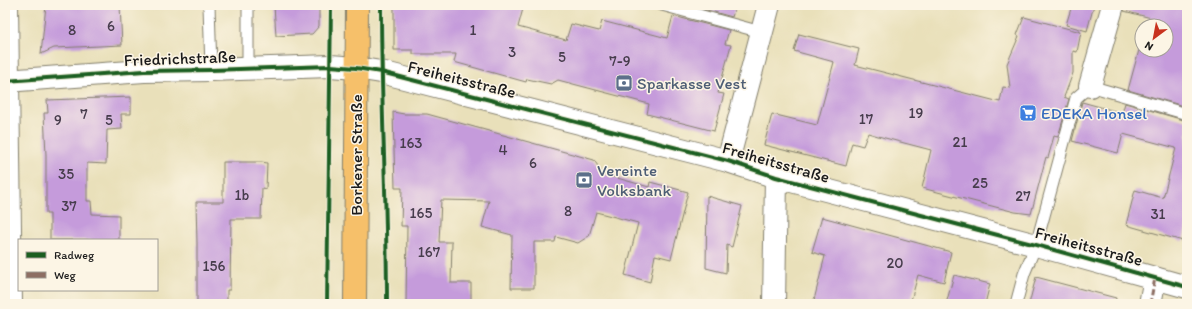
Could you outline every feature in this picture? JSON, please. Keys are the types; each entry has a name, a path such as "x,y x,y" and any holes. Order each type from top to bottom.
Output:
{"main road":[{"name":"Borkener Straße","path":"355,304 357,5"}],"street":[{"path":"7,5 6,81 11,304"},
{"path":"728,161 769,5"},
{"path":"1090,86 1113,5"},
{"name":"Friedrichstraße","path":"6,81 144,71 330,66 356,68"},
{"name":"Freiheitsstraße","path":"356,68 381,72 728,161 776,177 1036,245 1187,287"},
{"path":"774,304 776,177"},
{"path":"1150,304 1155,278"}],"lane":[{"path":"209,5 211,70"},
{"path":"248,5 248,68"},
{"path":"662,5 761,32"},
{"path":"1016,304 1024,274 1036,245 1076,98 1090,86 1187,114"}],"building":[{"path":"46,5 120,5 122,45 54,48 41,54"},
{"path":"274,5 319,5 319,26 312,34 276,36"},
{"path":"394,5 524,5 518,27 566,40 571,24 599,31 602,21 667,38 673,16 729,30 725,44 731,45 718,93 724,94 714,131 647,114 649,104 558,80 551,84 527,79 526,82 454,62 456,54 413,54 413,50 394,50"},
{"path":"689,5 736,5 732,17"},
{"path":"1072,5 1094,5 1087,31 1066,25"},
{"path":"1125,5 1187,5 1187,107 1128,90 1137,58 1174,58 1174,18 1151,18 1124,11"},
{"path":"1024,17 1081,32 1077,52 1073,51 1073,73 1064,97 1069,99 1058,137 1054,136 1048,158 1046,157 1031,214 1015,212 922,188 931,150 868,133 863,146 852,143 846,166 764,145 772,114 817,125 834,62 794,51 799,34 859,49 855,65 1000,102 1003,87 1010,88 1007,64 1019,36 1017,35"},
{"path":"131,97 131,114 121,114 122,129 107,130 106,164 87,163 87,201 91,201 92,214 119,215 119,239 50,239 50,214 46,214 44,113 48,113 47,100"},
{"path":"1082,102 1122,113 1125,103 1187,121 1187,224 1183,241 1126,225 1135,190 1163,198 1176,148 1123,134 1118,153 1072,141"},
{"path":"393,112 404,114 427,114 594,160 603,174 649,187 650,182 688,192 671,259 655,255 650,282 625,275 638,223 596,212 589,236 578,243 556,237 555,242 534,242 534,288 511,288 512,235 482,227 489,201 441,200 439,242 452,242 451,283 471,283 471,304 406,304 407,226 401,226 402,188 395,188"},
{"path":"223,162 267,163 266,189 262,188 261,219 231,219 230,290 227,290 227,304 197,304 196,202 223,202"},
{"path":"707,196 742,206 732,247 727,245 726,273 706,268"},
{"path":"822,217 951,252 944,282 918,275 910,304 813,304 825,256 812,252"},
{"path":"954,275 990,284 985,304 946,304"},
{"path":"1036,277 1116,298 1115,304 1029,304"}],"marked path":[{"path":"1150,304 1155,278"}],"cycle path":[{"path":"327,304 331,5"},
{"path":"381,5 387,304"},
{"path":"5,81 144,71 330,66 381,72 728,161 776,177 1036,245 1187,287"}],"place":[{"name":"Sparkasse Vest","path":"624,83"},
{"name":"EDEKA Honsel","path":"1028,113"},
{"name":"Vereinte Volksbank","path":"584,180"}]}
